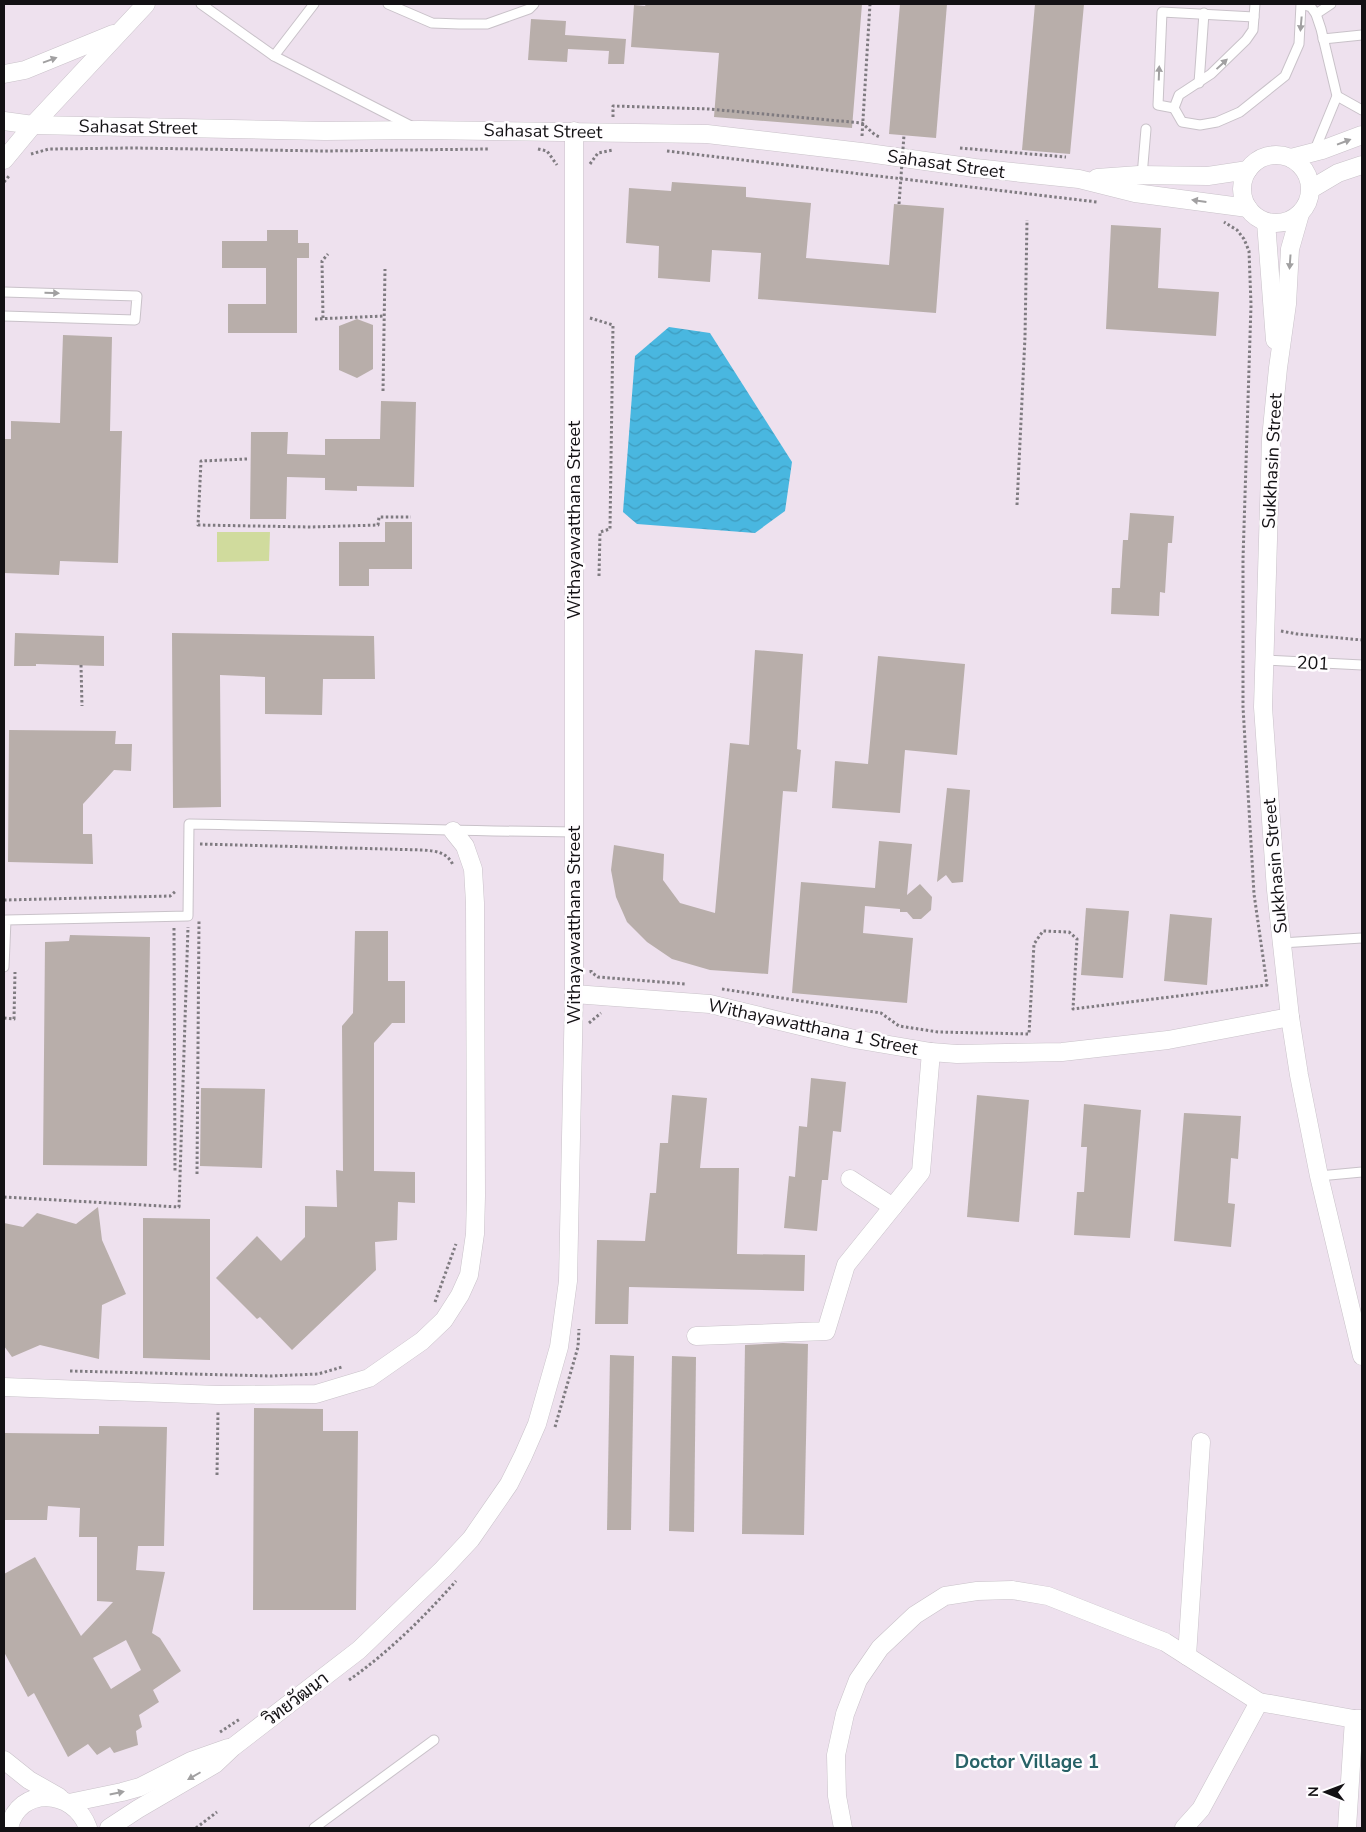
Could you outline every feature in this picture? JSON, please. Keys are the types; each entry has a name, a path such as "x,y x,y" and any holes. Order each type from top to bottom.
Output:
{"street":[{"path":"8,166 32,125 146,4"},
{"path":"4,74 25,70 122,31"},
{"name":"Sahasat Street","path":"4,121 32,125 325,131 574,131 707,134 1079,180"},
{"name":"Withayawatthana Street","path":"359,1650 443,1570 471,1539 509,1484 537,1424 559,1347 568,1281 582,994 574,832 574,131"},
{"path":"1291,158 1362,135"},
{"path":"1272,155 1291,158 1299,163 1305,170 1311,189 1306,207 1300,214 1284,223 1266,222 1256,217 1243,199 1243,179 1248,170 1254,163 1272,155"},
{"path":"1311,189 1338,173 1362,165"},
{"path":"1079,180 1142,176 1208,176 1248,170"},
{"path":"1079,180 1135,193 1248,208"},
{"path":"1278,368 1287,304 1290,249 1300,214"},
{"path":"1266,222 1271,305 1278,368"},
{"name":"Sukkhasin Street","path":"1278,368 1271,439 1263,707 1276,890 1290,1017 1299,1075 1319,1176 1362,1350"},
{"path":"4,1387 218,1395 316,1394 369,1378 422,1341 444,1320 460,1295 469,1275 475,1234 476,1196 475,902 473,869 465,846 453,831"},
{"name":"Withayawatthana 1 Street","path":"582,994 710,1004 854,1039 932,1052 957,1054 1062,1052 1168,1040 1290,1017"},
{"path":"696,1336 826,1331 846,1265 921,1172 932,1052"},
{"path":"850,1179 892,1207"},
{"path":"1186,1656 1201,1442"},
{"path":"844,1828 837,1796 836,1755 845,1714 858,1680 880,1648 915,1615 945,1596 977,1591 1003,1590 1048,1596 1165,1642 1259,1702 1358,1719 1347,1828"},
{"name":"วิทยวัฒนา","path":"233,1747 359,1650"},
{"path":"1184,1828 1201,1808 1259,1702"},
{"path":"8,1820 32,1800 53,1797 66,1801 122,1792 140,1787 191,1761 233,1747"},
{"path":"109,1828 215,1764 233,1747"},
{"path":"4,1760 29,1780 78,1810 88,1828"}],"lane":[{"path":"201,4 274,56 420,130"},
{"path":"274,56 314,4"},
{"path":"388,4 432,23 487,24 529,9 534,4"},
{"path":"1174,108 1179,96 1199,84 1225,62 1246,40 1253,30 1255,4"},
{"path":"1254,17 1162,12 1158,105 1174,108 1182,122 1200,126 1217,122 1240,112 1285,76 1299,44 1301,4 1311,7 1316,14 1336,96 1314,152"},
{"path":"1316,14 1331,4"},
{"path":"1199,84 1204,13"},
{"path":"1323,39 1362,35"},
{"path":"1336,96 1362,110"},
{"path":"1142,176 1146,129"},
{"path":"4,292 137,296 135,320 4,316"},
{"name":"201","path":"1264,660 1362,665"},
{"path":"4,967 6,920 188,916 189,824 453,831 574,832"},
{"path":"1281,943 1362,938"},
{"path":"1319,1176 1362,1172"},
{"path":"314,1828 434,1740"}],"path":[{"path":"861,152 870,4"},
{"path":"612,150 613,106 710,109 862,123 874,135 882,137"},
{"path":"899,204 904,135"},
{"path":"896,142 905,143"},
{"path":"952,147 1066,157"},
{"path":"24,158 34,152 49,149 132,148 325,151 496,149"},
{"path":"534,149 547,151 558,166"},
{"path":"589,168 598,154 612,150 622,150"},
{"path":"662,151 1107,203"},
{"path":"4,182 8,166"},
{"path":"1017,505 1025,337 1027,220"},
{"path":"716,988 881,1013 899,1026 938,1032 1029,1034 1034,944 1042,931 1069,932 1077,940 1073,1009 1267,985 1254,894 1243,708 1243,559 1251,305 1249,251 1244,239 1237,230 1218,220"},
{"path":"323,318 322,261 328,254"},
{"path":"383,391 384,269"},
{"path":"315,319 384,316"},
{"path":"587,317 613,325 610,529 600,532 599,576"},
{"path":"247,459 200,461 198,525 312,527 378,525 379,517 411,517"},
{"path":"1277,628 1283,632 1362,640"},
{"path":"81,665 82,706"},
{"path":"200,854 200,844 423,850 441,852 451,860 455,868"},
{"path":"4,900 170,896 176,892 178,887"},
{"path":"198,1174 199,912"},
{"path":"4,1197 179,1208 188,916"},
{"path":"168,927 174,927 175,1171"},
{"path":"589,1023 582,994 591,972 591,962"},
{"path":"4,1018 14,1019 15,964"},
{"path":"591,972 598,977 688,984"},
{"path":"434,1304 449,1267 458,1237"},
{"path":"552,1432 578,1348 580,1320"},
{"path":"68,1371 270,1376 318,1374 350,1366"},
{"path":"217,1476 218,1395"},
{"path":"371,1665 426,1615 458,1579"},
{"path":"217,1734 248,1714"},
{"path":"196,1828 217,1812"}],"shaded area":[{"path":"4,4 1362,4 1362,1828 4,1828"}],"green space":[{"path":"217,532 270,532 269,561 217,562"}],"water":[{"path":"669,327 710,333 792,462 785,511 755,533 637,524 623,512 635,356"}],"building":[{"path":"646,4 862,4 852,128 714,117 719,53 631,47 634,5 645,6"},
{"path":"900,4 947,4 936,138 889,134"},
{"path":"1035,4 1084,4 1070,154 1022,150"},
{"path":"531,19 566,21 565,35 626,39 624,64 608,64 609,51 568,49 567,62 528,60"},
{"path":"672,182 746,187 746,197 811,203 806,258 889,265 894,204 944,208 936,313 758,299 761,253 712,250 710,282 658,278 659,246 626,243 629,188 671,191"},
{"path":"1111,225 1161,228 1158,288 1219,292 1216,336 1106,329"},
{"path":"267,230 298,230 298,243 309,243 309,258 297,258 297,333 228,333 228,304 266,304 266,268 222,268 222,241 267,241"},
{"path":"357,319 373,325 373,369 357,378 339,370 339,326"},
{"path":"63,335 112,337 110,431 122,431 118,563 60,561 59,575 4,573 4,439 11,439 11,421 60,423"},
{"path":"381,401 416,402 414,487 357,486 357,491 325,490 325,478 287,477 286,519 250,519 251,432 288,432 287,454 325,455 325,439 380,439"},
{"path":"1130,513 1174,516 1172,543 1168,543 1165,593 1160,592 1159,616 1111,614 1112,588 1120,588 1123,540 1128,540"},
{"path":"385,522 412,522 412,569 369,569 369,586 339,586 339,542 385,542"},
{"path":"15,633 104,636 104,666 36,664 36,666 14,666"},
{"path":"172,633 374,636 375,679 323,679 322,715 265,714 265,677 220,675 221,807 173,808"},
{"path":"755,650 803,654 797,749 801,750 797,792 783,791 768,974 710,970 672,959 647,942 627,922 616,897 611,870 614,845 664,854 663,880 680,903 715,913 730,743 749,745"},
{"path":"878,656 965,664 957,755 905,750 900,813 832,808 835,761 868,764"},
{"path":"9,730 116,731 115,744 132,744 131,771 114,770 83,804 83,834 92,834 93,864 8,862"},
{"path":"947,788 970,790 963,882 952,883 946,875 937,882"},
{"path":"879,841 912,844 907,895 920,884 932,897 931,910 921,919 913,919 907,912 900,912 900,909 865,906 863,933 913,938 907,1003 792,993 801,882 875,888"},
{"path":"1086,908 1129,911 1123,978 1081,975"},
{"path":"1170,914 1212,918 1207,985 1164,981"},
{"path":"355,931 388,931 388,981 405,981 405,1023 392,1023 374,1043 374,1171 415,1172 415,1203 398,1202 397,1240 375,1242 376,1270 292,1350 260,1317 257,1319 216,1278 257,1236 281,1261 305,1237 305,1206 337,1207 336,1170 343,1171 342,1026 353,1013"},
{"path":"70,935 150,937 147,1166 43,1165 45,942 69,941"},
{"path":"811,1078 846,1082 841,1132 833,1131 828,1180 822,1180 817,1231 784,1228 789,1176 795,1177 799,1126 807,1127"},
{"path":"201,1088 265,1089 262,1168 200,1166"},
{"path":"672,1095 707,1098 700,1168 739,1168 737,1254 805,1255 804,1291 629,1287 628,1324 595,1324 597,1240 645,1241 650,1193 656,1193 660,1143 668,1143"},
{"path":"977,1095 1029,1100 1019,1222 967,1217"},
{"path":"1084,1104 1141,1110 1130,1238 1074,1235 1077,1192 1084,1192 1087,1147 1081,1147"},
{"path":"1184,1113 1241,1116 1238,1159 1231,1158 1228,1203 1235,1204 1231,1247 1174,1241"},
{"path":"98,1207 102,1240 126,1294 102,1305 99,1359 40,1345 12,1357 4,1346 4,1223 23,1227 37,1213 76,1224"},
{"path":"143,1218 210,1219 210,1360 143,1358"},
{"path":"808,1344 804,1535 742,1534 745,1345"},
{"path":"610,1355 634,1356 631,1530 607,1530"},
{"path":"672,1356 696,1357 694,1532 669,1531"},
{"path":"254,1408 323,1409 323,1431 358,1431 356,1610 253,1610"},
{"path":"99,1426 167,1427 164,1546 138,1546 136,1570 165,1572 152,1633 160,1638 181,1671 153,1690 159,1702 139,1715 142,1727 136,1731 138,1745 114,1753 110,1747 97,1755 88,1744 68,1757 34,1693 28,1697 4,1652 4,1574 35,1557 81,1636 113,1602 97,1601 97,1537 79,1537 80,1508 48,1506 47,1520 4,1520 4,1433 99,1434","holes":["126,1640 141,1670 111,1689 93,1658"]}],"district":[{"name":"Doctor Village 1","path":"1027,1762"}]}
